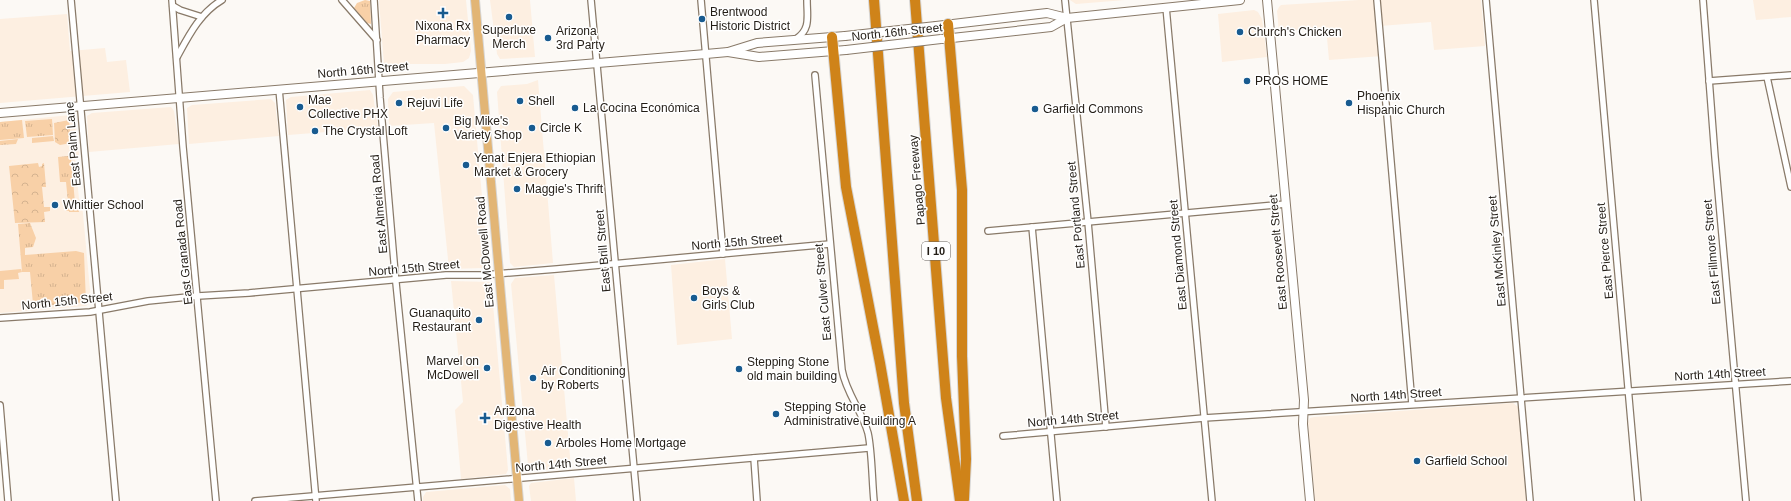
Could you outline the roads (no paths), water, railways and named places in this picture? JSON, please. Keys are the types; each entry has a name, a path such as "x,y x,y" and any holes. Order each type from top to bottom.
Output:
{"highway":[{"path":"874,0 903,395 917,501"},
{"name":"Papago Freeway","path":"915,0 946,398 960,501"},
{"path":"948,24 945,39 963,197 962,356 966,459 964,501"},
{"path":"832,37 848,202 880,362 904,501"}],"main road":[{"name":"East McDowell Road","path":"475,0 519,501"},
{"name":"North 16th Street","path":"0,112 706,54 728,52 757,43 844,36 1047,13 1067,18 1240,0"},
{"name":"East Roosevelt Street","path":"1267,0 1303,394 1310,501"},
{"name":"North 16th Street","path":"728,52 759,58 846,50 1051,27 1067,18"}],"street":[{"name":"East Palm Lane","path":"71,0 116,501"},
{"path":"177,57 189,34 202,17 222,0"},
{"path":"343,1 351,0"},
{"name":"East Almeria Road","path":"374,0 396,280 418,501"},
{"name":"East Brill Street","path":"591,0 637,501"},
{"path":"701,0 723,254"},
{"path":"796,40 805,33 807,22 807,0"},
{"name":"East Portland Street","path":"1065,0 1088,222 1106,427"},
{"path":"1377,0 1412,404"},
{"name":"East McKinley Street","path":"1486,0 1530,501"},
{"name":"East Pierce Street","path":"1594,0 1638,501"},
{"name":"East Fillmore Street","path":"1703,0 1746,501"},
{"path":"343,1 378,40"},
{"path":"173,3 180,10 202,17"},
{"name":"East Granada Road","path":"173,3 216,501"},
{"name":"East Diamond Street","path":"1166,7 1212,501"},
{"name":"East Culver Street","path":"815,75 843,379 866,428 874,501"},
{"path":"1709,81 1791,75"},
{"path":"1767,77 1791,188"},
{"path":"279,89 316,498"},
{"path":"988,231 1286,204"},
{"path":"1032,227 1057,501"},
{"name":"North 15th Street","path":"0,318 99,310 148,301 198,296 446,275 499,274 830,244"},
{"name":"North 14th Street","path":"1003,436 1204,418 1303,411 1791,381"},
{"path":"0,405 8,501"},
{"name":"North 14th Street","path":"254,501 316,498 417,487 869,448"},
{"path":"754,458 757,501"}],"place":[{"name":"Nixona Rx Pharmacy","path":"443,13"},
{"name":"Superluxe Merch","path":"509,17"},
{"name":"Brentwood Historic District","path":"702,19"},
{"name":"Church's Chicken","path":"1240,32"},
{"name":"Arizona 3rd Party","path":"548,38"},
{"name":"PROS HOME","path":"1247,81"},
{"name":"Shell","path":"520,101"},
{"name":"Rejuvi Life","path":"399,103"},
{"name":"Phoenix Hispanic Church","path":"1349,103"},
{"name":"Mae Collective PHX","path":"300,107"},
{"name":"La Cocina Económica","path":"575,108"},
{"name":"Garfield Commons","path":"1035,109"},
{"name":"Big Mike's Variety Shop","path":"446,128"},
{"name":"Circle K","path":"532,128"},
{"name":"The Crystal Loft","path":"315,131"},
{"name":"Yenat Enjera Ethiopian Market & Grocery","path":"466,165"},
{"name":"Maggie's Thrift","path":"517,189"},
{"name":"Whittier School","path":"55,205"},
{"name":"Boys & Girls Club","path":"694,298"},
{"name":"Guanaquito Restaurant","path":"479,320"},
{"name":"Marvel on McDowell","path":"487,368"},
{"name":"Stepping Stone old main building","path":"739,369"},
{"name":"Air Conditioning by Roberts","path":"533,378"},
{"name":"Stepping Stone Administrative Building A","path":"776,414"},
{"name":"Arizona Digestive Health","path":"485,418"},
{"name":"Arboles Home Mortgage","path":"548,443"},
{"name":"Garfield School","path":"1417,461"}]}
